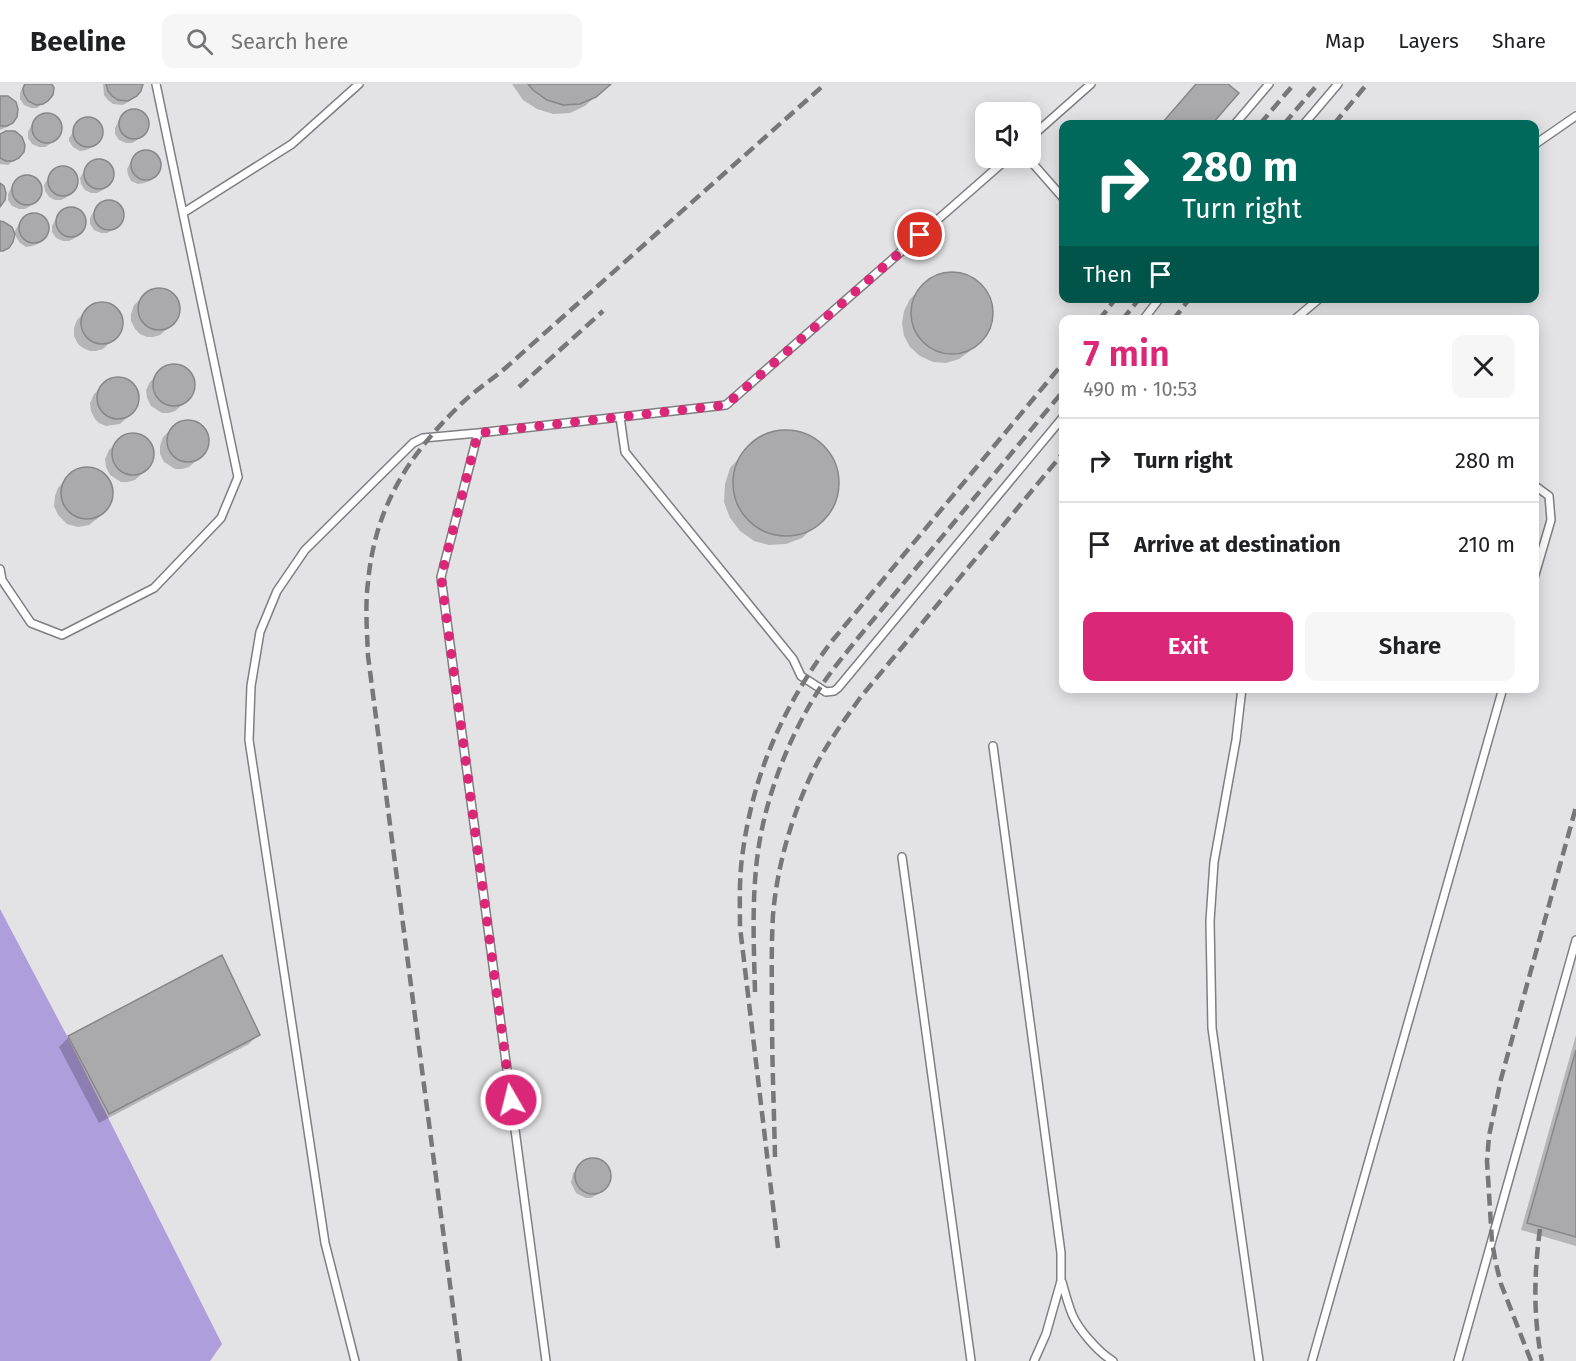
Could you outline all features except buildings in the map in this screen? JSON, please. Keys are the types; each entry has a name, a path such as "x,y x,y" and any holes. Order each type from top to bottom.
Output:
{"lane":[{"path":"0,569 2,580 31,623 62,634 154,588 220,518 238,477 156,84"},
{"path":"183,213 292,144 358,84"},
{"path":"1041,128 1091,84"},
{"path":"1238,120 1269,84"},
{"path":"1307,120 1338,84"},
{"path":"1539,142 1576,116"},
{"path":"355,1361 325,1243 249,740 251,686 260,632 277,591 305,550 413,443 423,438 726,405 997,168"},
{"path":"1037,168 1059,192"},
{"path":"1147,315 1156,303"},
{"path":"1300,315 1314,303"},
{"path":"620,417 626,452 793,659 801,676 826,693 838,688 1059,422"},
{"path":"478,433 441,577 546,1361"},
{"path":"1539,489 1549,496 1551,520 1539,561"},
{"path":"1241,693 1236,740 1214,862 1210,921 1212,1028 1259,1361"},
{"path":"1312,1361 1502,693"},
{"path":"993,746 1061,1253 1061,1281 1046,1334 1034,1361"},
{"path":"902,857 971,1361"},
{"path":"1458,1361 1576,940"},
{"path":"1061,1281 1073,1317 1089,1340 1113,1361"}],"shaded area":[{"path":"0,909 67,1036 222,1344 210,1361 0,1361"}],"railway":[{"path":"460,1361 368,656 367,591 378,530 386,507 409,465 440,425 459,406 502,371 825,84"},
{"path":"1263,120 1294,84"},
{"path":"1287,120 1318,84"},
{"path":"1337,120 1367,84"},
{"path":"1103,315 1112,303"},
{"path":"1126,315 1136,303"},
{"path":"1177,315 1186,303"},
{"path":"519,387 603,311"},
{"path":"778,1248 740,927 742,858 753,799 784,717 814,666 832,641 1059,368"},
{"path":"755,992 754,900 759,847 768,803 783,760 801,720 822,684 846,653 1059,396"},
{"path":"775,1157 772,1033 773,915 782,860 805,788 823,752 860,698 1059,458"},
{"path":"1531,1361 1501,1284 1496,1264 1492,1242 1487,1161 1489,1136 1501,1079 1576,807"},
{"path":"1540,1229 1535,1295 1542,1361"}],"route":[{"path":"511,1100 441,577 478,433 726,405 920,235"}]}
